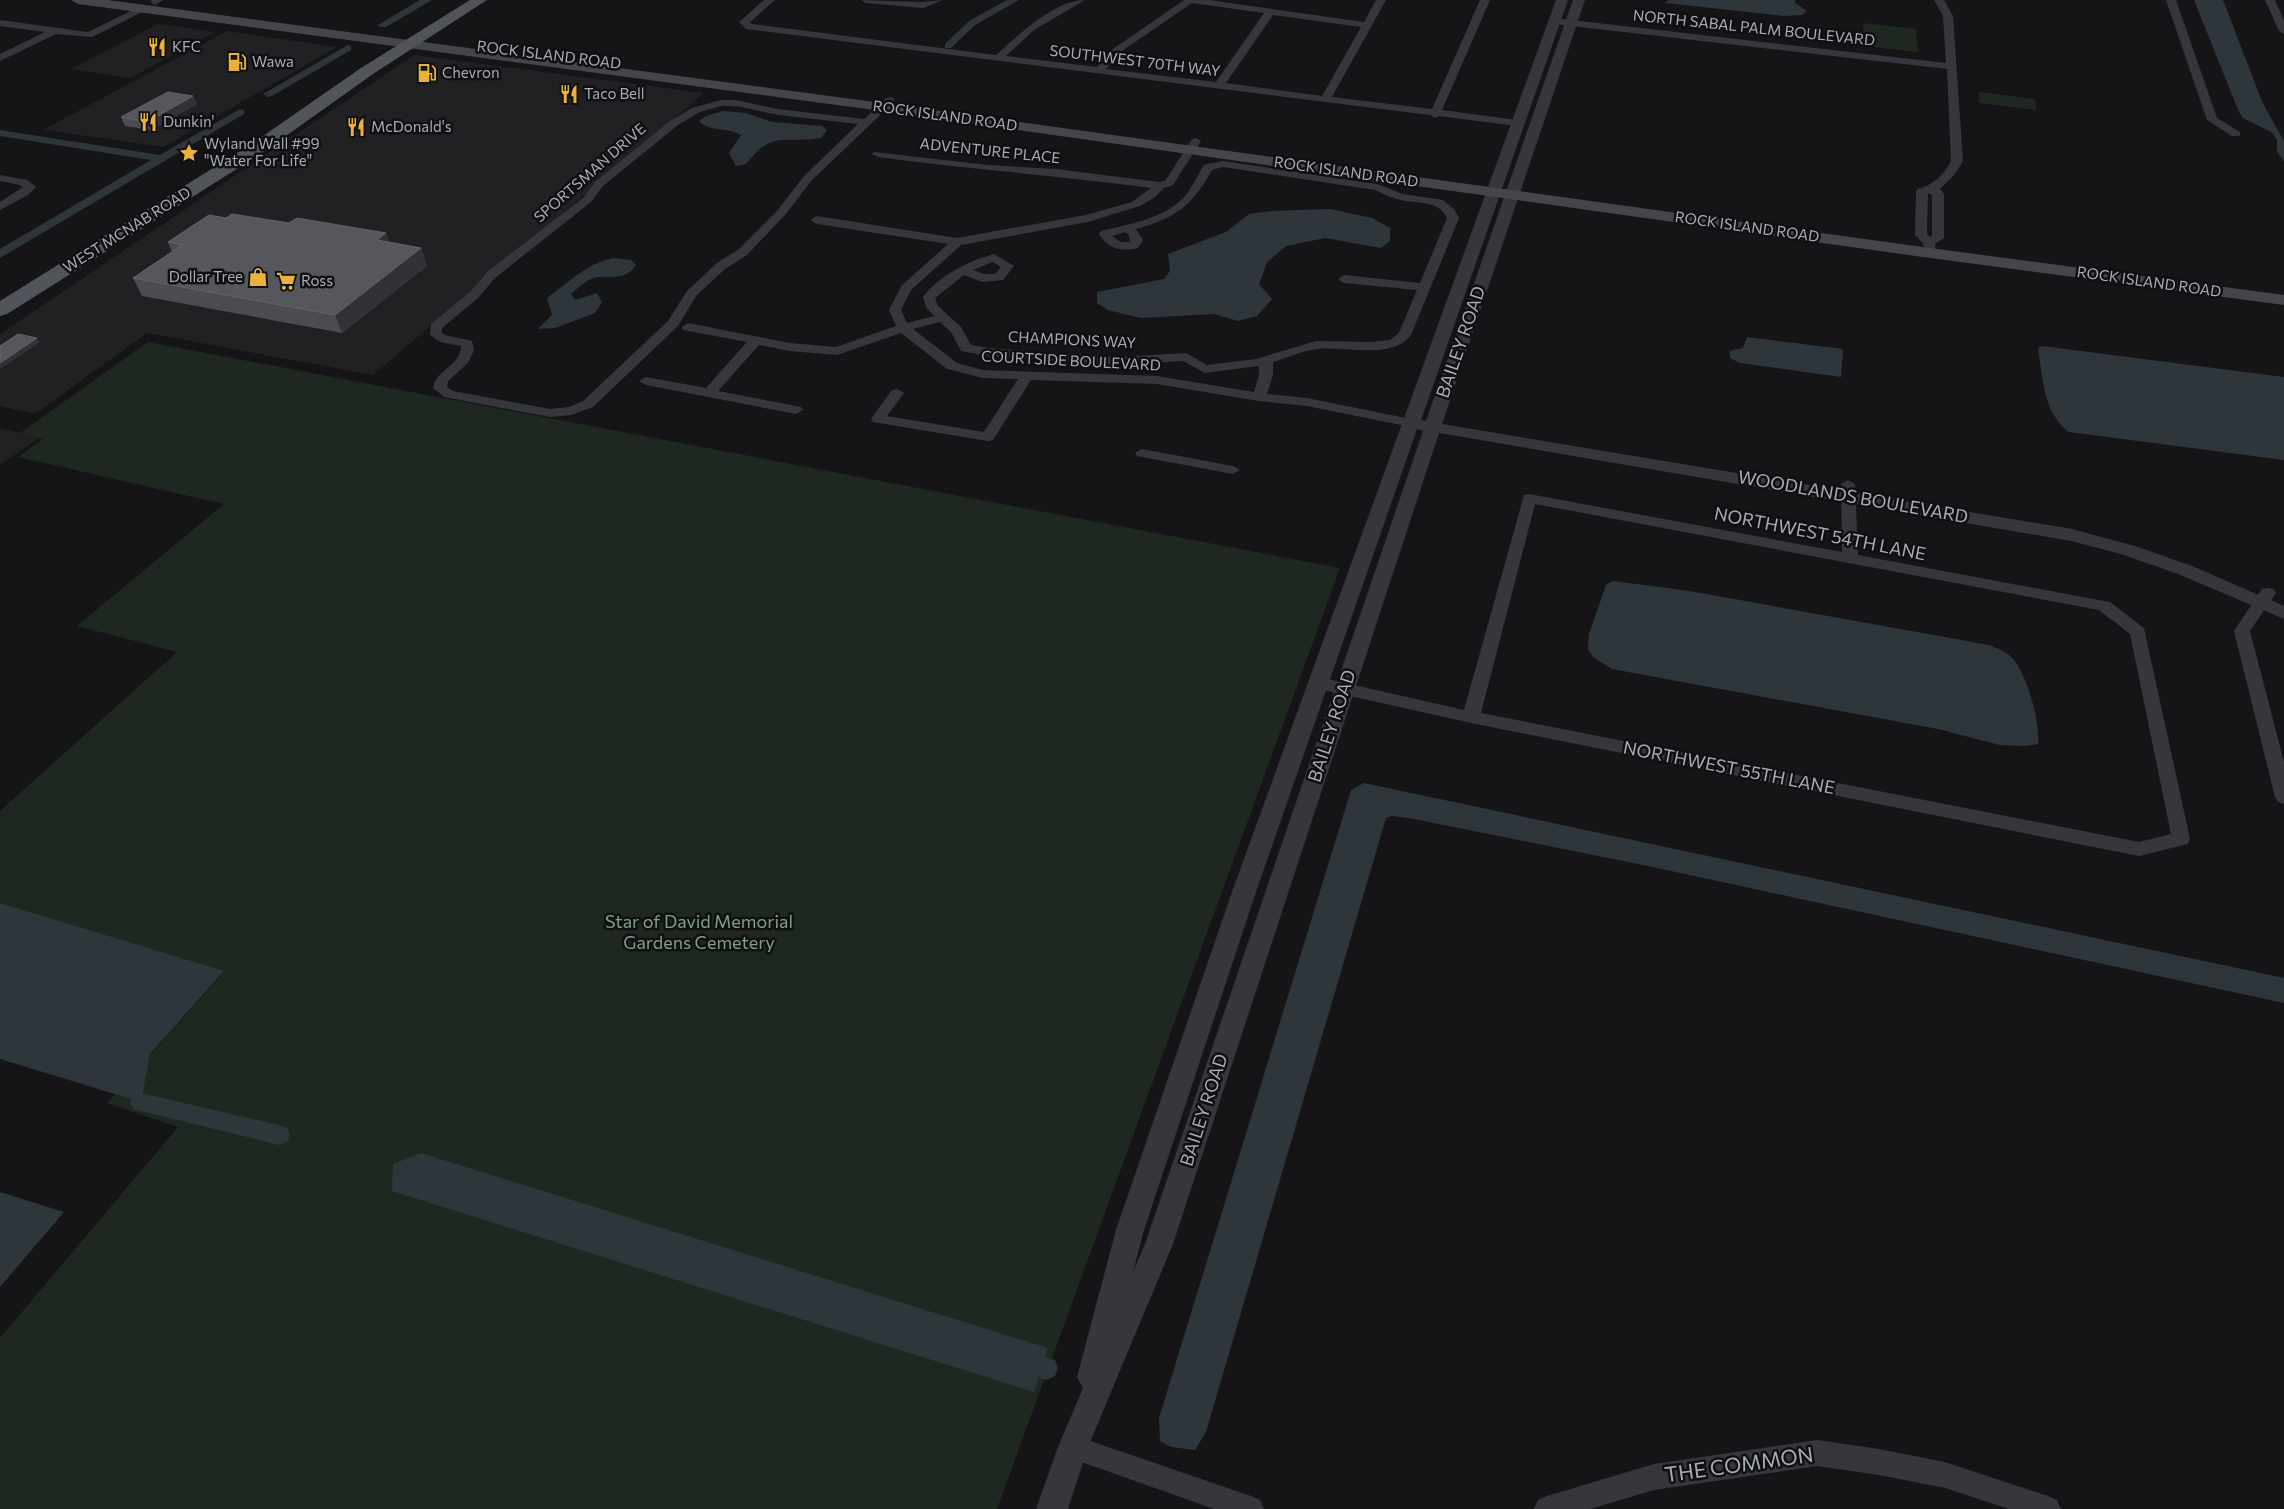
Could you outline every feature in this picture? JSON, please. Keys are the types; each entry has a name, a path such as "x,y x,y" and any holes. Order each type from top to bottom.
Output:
{"main road":[{"path":"78,0 149,3 252,15 403,40"},
{"path":"92,0 128,5 149,3 403,40"},
{"name":"WEST MCNAB ROAD","path":"0,310 256,149 366,71 454,0"},
{"name":"WEST MCNAB ROAD","path":"0,291 235,146 343,68 403,40 480,0"},
{"name":"ROCK ISLAND ROAD","path":"403,40 1514,190 2284,300"},
{"name":"ROCK ISLAND ROAD","path":"1929,248 2284,289"}],"street":[{"name":"SOUTHWEST 70TH WAY","path":"770,0 744,22 749,27 997,60 1518,124"},
{"path":"866,0 923,6 938,0"},
{"path":"997,60 1031,28 1080,0"},
{"path":"1098,72 1116,51 1189,0 1368,24"},
{"path":"1325,100 1381,0"},
{"path":"1435,114 1485,0"},
{"name":"BAILEY ROAD","path":"1052,1509 1073,1447 1130,1230 1245,889 1562,0"},
{"name":"BAILEY ROAD","path":"1073,1447 1159,1244 1434,422 1579,0"},
{"path":"1929,248 1938,238 1938,194 1933,190 1951,172 1957,160 1948,16 1939,0"},
{"path":"2171,0 2212,120 2236,134"},
{"path":"2270,0 2284,31"},
{"path":"0,23 88,34 149,3"},
{"path":"1218,87 1270,12"},
{"name":"NORTH SABAL PALM BOULEVARD","path":"1554,21 1950,66"},
{"path":"0,58 56,30"},
{"name":"SPORTSMAN DRIVE","path":"867,122 778,112 736,103 721,103 696,110 674,123 606,177 587,200 492,275 475,294 436,327 436,334 441,338 467,344 468,349 463,360 441,380 440,388 448,394 550,413 571,412 588,404 673,323 691,294 721,266 743,252 781,213 808,178 886,104"},
{"path":"817,220 957,242 1088,218 1136,204 1169,183 1187,145"},
{"name":"ADVENTURE PLACE","path":"878,154 988,168 1056,172 1100,178 1109,182 1159,188"},
{"name":"CHAMPIONS WAY","path":"963,270 949,278 929,296 932,307 941,318 956,330 966,348 989,352 1119,361 1186,357 1205,369 1266,360 1316,345 1371,346 1394,343 1405,335 1453,218 1451,211 1441,202 1399,197 1376,187 1222,164 1208,167 1187,200 1172,212 1105,234"},
{"path":"0,178 23,182 30,187 24,194 0,207"},
{"path":"1088,218 1105,234 1108,241 1116,246 1127,247 1134,245 1137,240 1134,233 1126,228"},
{"path":"902,328 895,310 906,288 957,242"},
{"path":"1344,279 1425,287"},
{"path":"688,328 757,339 798,348 837,351 902,328 941,318"},
{"name":"COURTSIDE BOULEVARD","path":"902,328 952,366 983,374 1026,377 1061,376 1157,380 1259,397 1308,402 1413,418"},
{"path":"709,394 757,339"},
{"path":"1259,397 1266,375 1266,360"},
{"path":"898,393 878,418 988,437 1026,377"},
{"path":"646,381 796,410"},
{"name":"WOODLANDS BOULEVARD","path":"1413,418 1848,490 2072,535 2128,550 2271,598 2284,613"},
{"path":"1142,454 1233,470"},
{"path":"1848,490 1850,558"},
{"name":"NORTHWEST 54TH LANE","path":"1471,717 1529,498 2104,606 2138,632 2181,839 2139,849"},
{"path":"2271,598 2242,631 2284,796"},
{"name":"NORTHWEST 55TH LANE","path":"1319,683 1471,717 2139,849"},
{"path":"1073,1447 1251,1509"},
{"name":"THE COMMON","path":"1547,1509 1654,1477 1817,1453 1879,1462 1945,1475 2048,1509"}],"shaded area":[{"path":"1668,0 1795,0 1795,3 1807,11 1802,15 1784,16 1665,3"},
{"path":"2194,0 2223,0 2263,104 2284,141 2284,161 2277,152 2277,140 2273,133 2243,118 2239,112"},
{"path":"158,24 215,32 131,78 71,69"},
{"path":"227,31 337,47 164,147 43,130"},
{"path":"414,55 704,93 373,375 147,333 35,414 0,406 0,334"},
{"path":"723,111 746,113 772,122 822,126 827,130 821,138 772,142 755,153 746,164 736,166 729,153 741,135 708,127 699,121 706,116"},
{"path":"1330,209 1372,218 1390,228 1390,241 1381,248 1325,238 1286,246 1267,262 1259,284 1272,299 1257,316 1238,321 1214,314 1141,318 1108,310 1097,303 1097,292 1164,279 1170,271 1168,254 1226,232 1249,214 1271,211"},
{"path":"613,258 631,260 636,265 625,275 591,279 571,294 575,300 597,293 602,302 595,313 555,328 538,329 552,315 547,298 586,269"},
{"path":"1747,337 1843,349 1841,377 1740,363 1730,358 1730,351 1743,348"},
{"path":"2042,346 2284,377 2284,460 2069,432 2060,424 2049,405 2043,383 2038,348"},
{"path":"0,428 20,433 39,438 0,465"},
{"path":"1613,581 1690,591 1989,645 2009,655 2020,669 2029,689 2035,713 2038,744 2025,746 2000,745 1938,729 1612,669 1593,657 1588,650 1589,634 1606,585"},
{"path":"1364,783 2284,978 2284,1003 1648,866 1414,819 1392,816 1386,818 1206,1432 1195,1450 1171,1447 1160,1441 1159,1418 1351,790"},
{"path":"0,903 224,971 150,1054 141,1102 0,1059"},
{"path":"421,1153 1048,1348 1034,1392 392,1191 393,1164"},
{"path":"0,1192 64,1212 0,1287"}],"green space":[{"path":"1863,23 1916,29 1918,52 1864,46"},
{"path":"1979,92 2035,99 2036,110 1979,103"},
{"name":"Star of David Memorial Gardens Cemetery","path":"148,342 1340,568 997,1509 0,1509 0,1338 178,1127 107,1103 224,972 0,903 0,811 177,652 77,626 224,504 18,457 43,439 20,433"}],"building":[{"path":"168,92 193,96 147,122 121,117"},
{"name":"Ross","path":"232,214 289,223 297,218 386,233 377,240 421,248 335,315 133,278 182,245 168,242 209,215 226,218"},
{"path":"18,334 37,338 0,363 0,346"}],"waterway":[{"path":"383,25 427,0"},
{"path":"948,46 972,23 1014,0"},
{"path":"268,94 348,48"},
{"path":"0,254 240,112"},
{"path":"0,133 160,158"},
{"path":"141,1102 279,1135"},
{"path":"1019,1359 1046,1368"}],"place":[{"name":"KFC","path":"157,47"},
{"name":"Wawa","path":"237,62"},
{"name":"Chevron","path":"427,73"},
{"name":"Taco Bell","path":"569,94"},
{"name":"Dunkin'","path":"148,122"},
{"name":"McDonald's","path":"356,127"},
{"name":"Wyland Wall #99 \"Water For Life\"","path":"189,153"},
{"name":"Dollar Tree","path":"258,277"},
{"name":"Ross","path":"286,281"}]}
